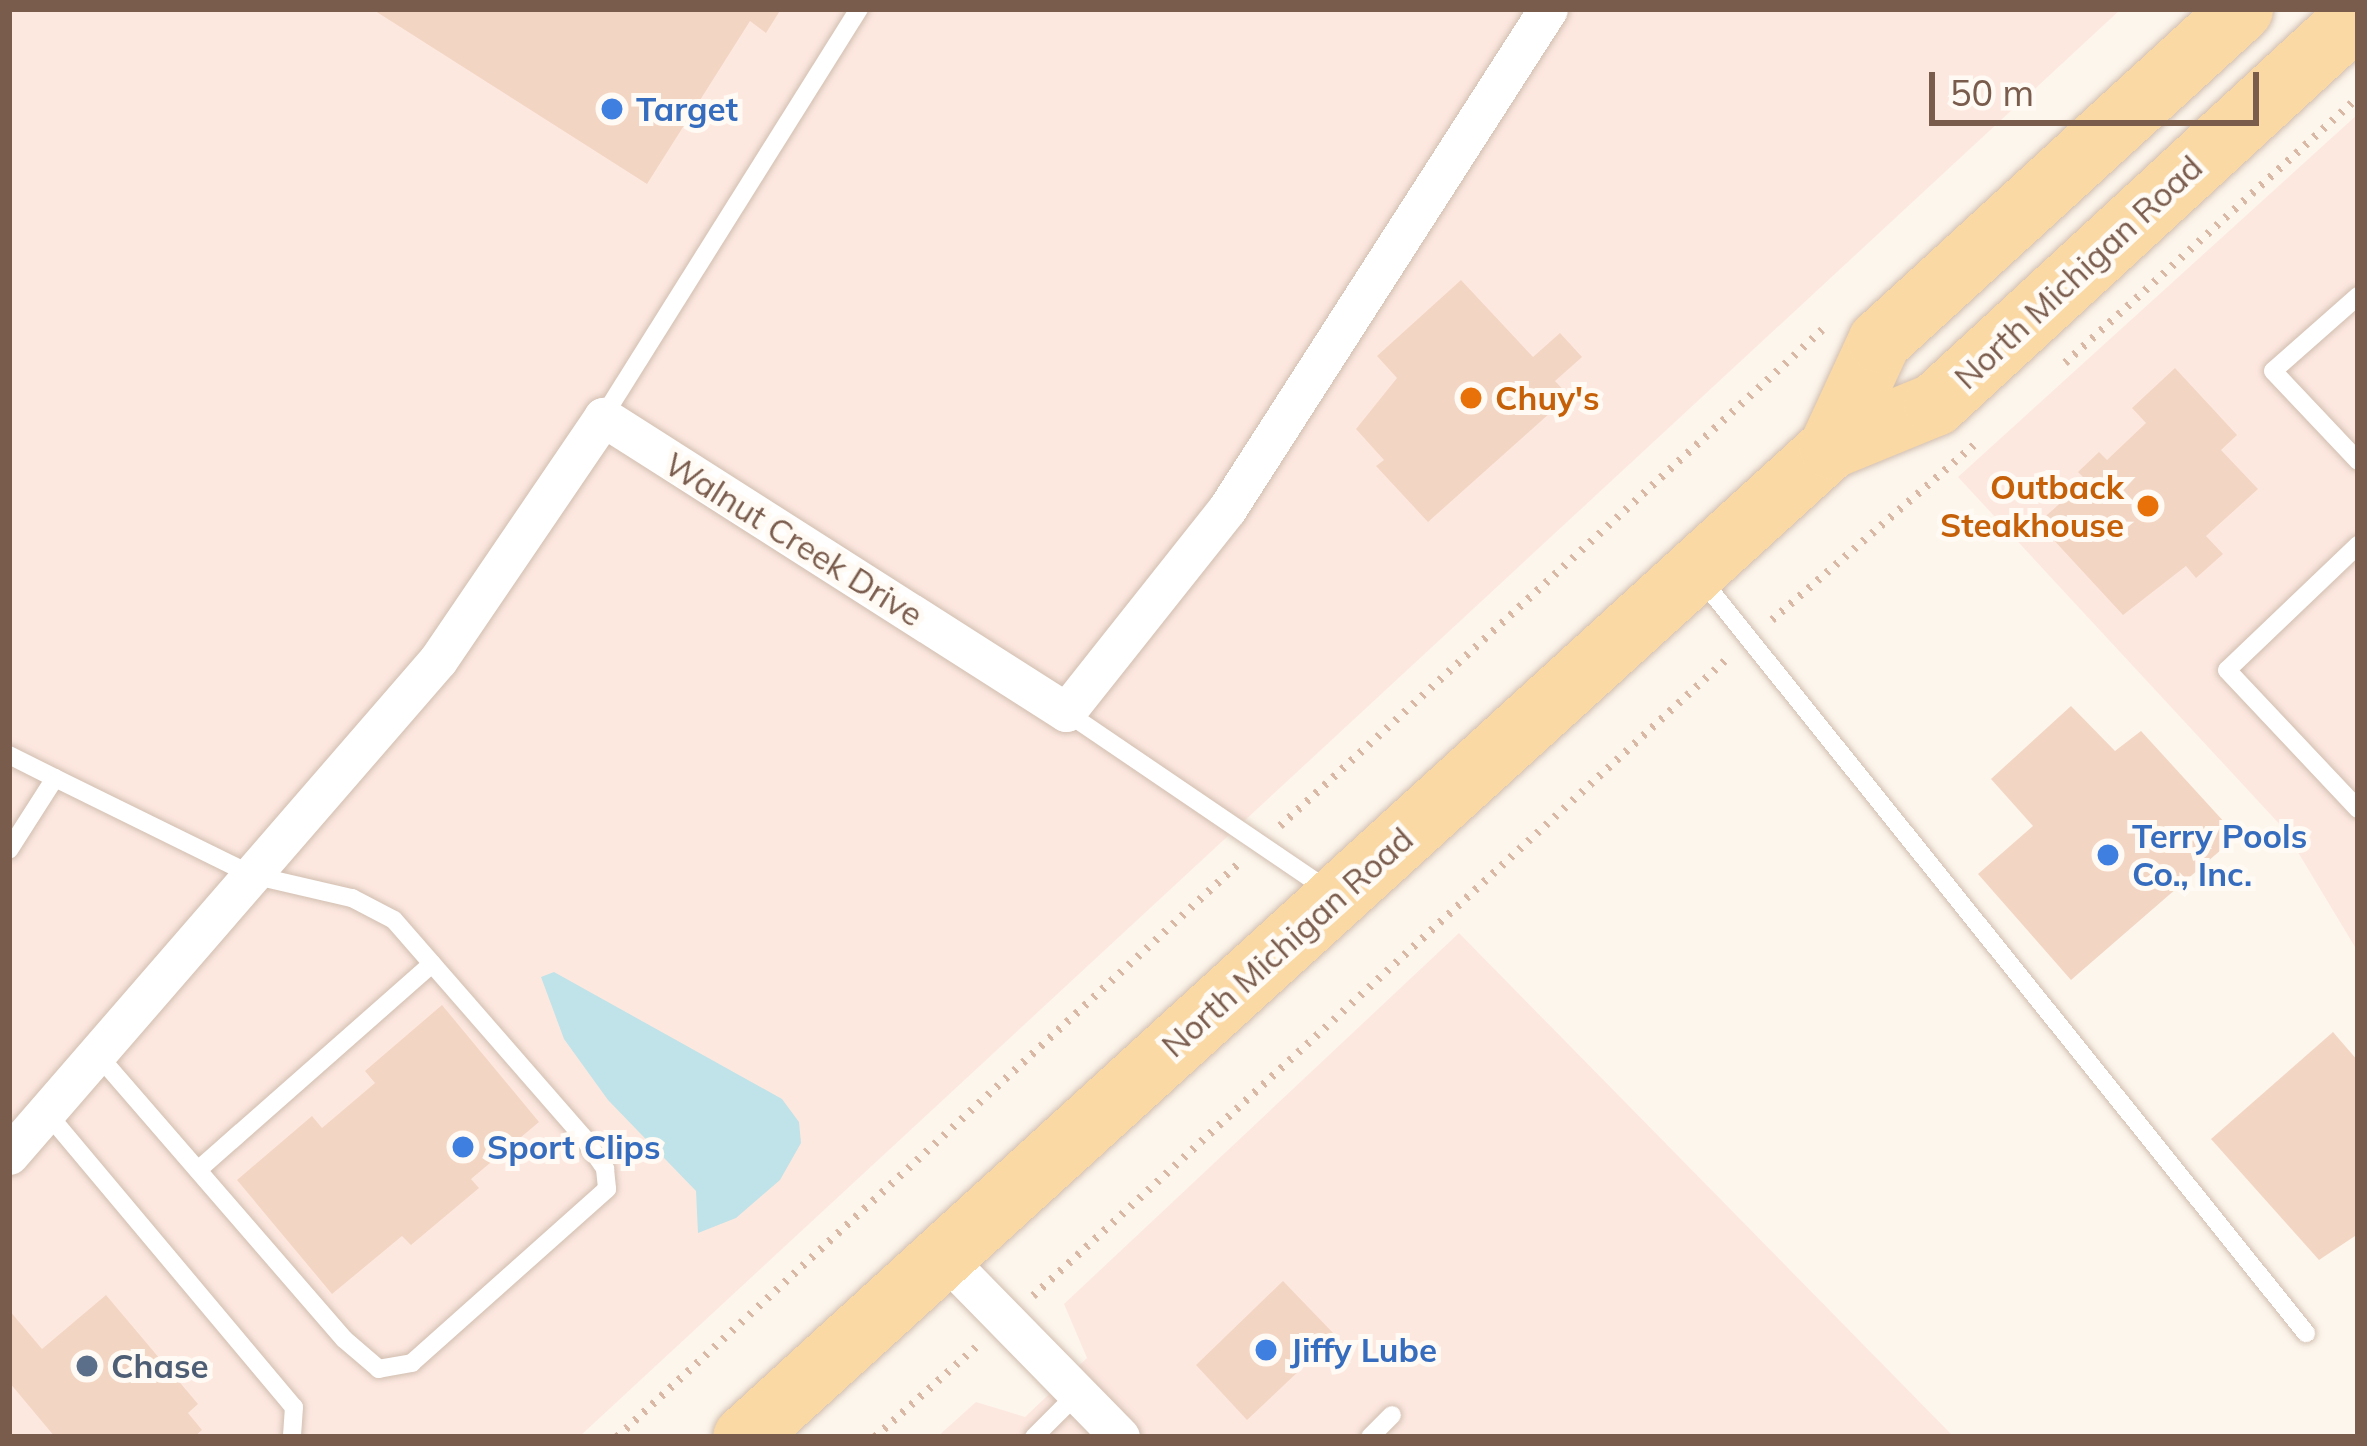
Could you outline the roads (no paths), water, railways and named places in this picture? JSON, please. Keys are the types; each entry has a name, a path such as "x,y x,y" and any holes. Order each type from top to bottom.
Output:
{"main road":[{"name":"North Michigan Road","path":"1830,446 1879,341 2241,9"},
{"name":"North Michigan Road","path":"744,1437 1830,446 1935,404 2358,14"}],"street":[{"path":"1066,712 1227,509 1548,9"},
{"name":"Walnut Creek Drive","path":"603,417 1066,712"},
{"path":"9,1155 438,660 603,417"},
{"path":"943,1256 1120,1437"}],"lane":[{"path":"603,417 859,9"},
{"path":"2358,296 2273,371 2358,461"},
{"path":"2358,545 2227,670 2358,809"},
{"path":"1694,570 2306,1333"},
{"path":"1066,712 1337,896"},
{"path":"9,755 252,875 352,898 394,920 584,1137 605,1169 607,1189 412,1363 379,1369 360,1357 98,1055"},
{"path":"9,850 55,778"},
{"path":"198,1170 432,964"},
{"path":"46,1113 294,1407 292,1437"},
{"path":"1034,1437 1077,1394"},
{"path":"1370,1437 1392,1415"}],"water":[{"path":"554,972 782,1099 799,1122 801,1143 780,1180 736,1218 698,1233 696,1191 608,1100 564,1039 541,977"}],"place":[{"name":"Target","path":"612,109"},
{"name":"Chuy's","path":"1471,398"},
{"name":"Outback Steakhouse","path":"2148,506"},
{"name":"Terry Pools Co., Inc.","path":"2108,855"},
{"name":"Sport Clips","path":"463,1147"},
{"name":"Jiffy Lube","path":"1266,1350"},
{"name":"Chase","path":"87,1366"}]}
